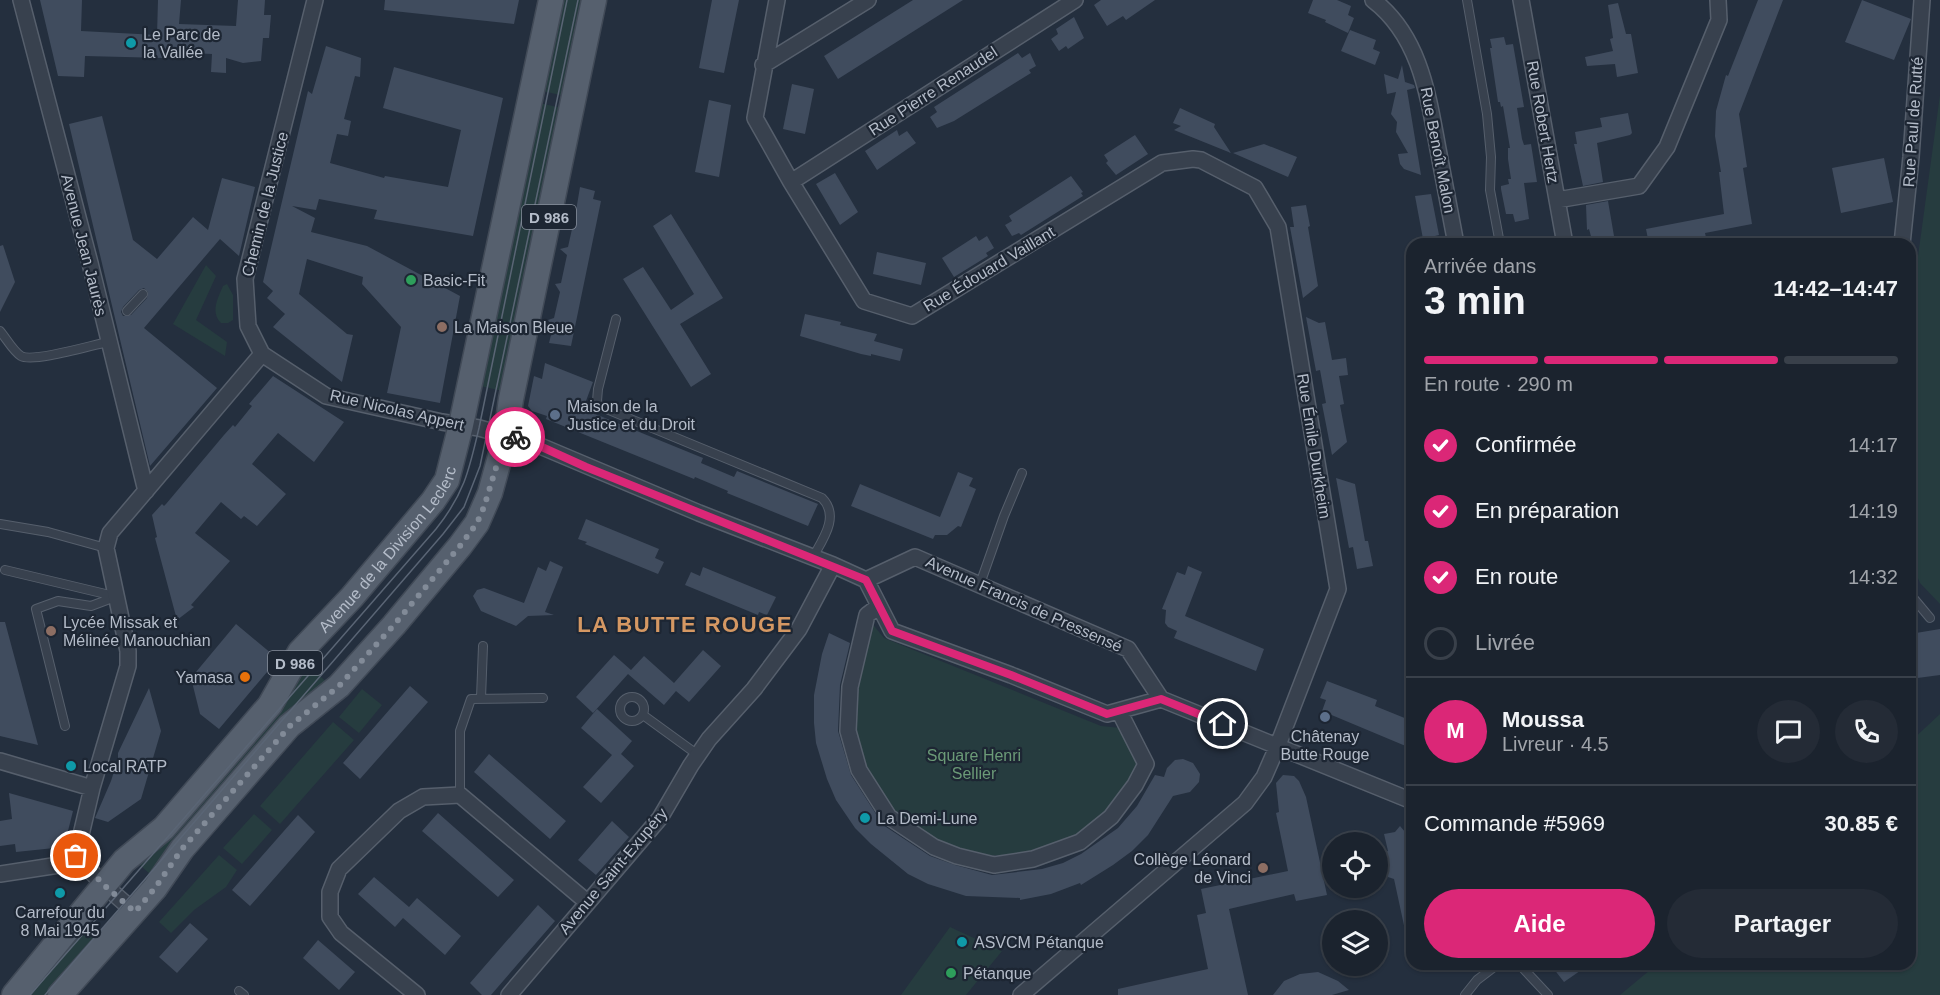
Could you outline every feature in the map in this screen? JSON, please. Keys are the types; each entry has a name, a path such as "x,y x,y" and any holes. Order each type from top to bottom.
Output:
{"main road":[{"name":"Avenue de la Division Leclerc","path":"14,995 124,861 164,828 255,723 270,705 300,652 351,597 433,501 447,480 461,425 550,0"},
{"name":"D 986","path":"60,995 135,912 182,849 290,726 339,686 394,625 477,523 506,435 520,354 594,0"}],"street":[{"name":"Avenue Jean Jaurès","path":"21,0 109,332 146,491"},
{"name":"Chemin de la Justice","path":"262,354 248,327 245,279 315,0"},
{"name":"Rue Édouard Vaillant","path":"777,0 755,118 864,302 912,316 1162,163 1192,159 1215,167"},
{"path":"764,65 868,0"},
{"name":"Rue Pierre Renaudel","path":"791,182 1075,0"},
{"name":"Rue Benoît Malon","path":"1373,0 1386,10 1405,35 1426,83 1454,238"},
{"name":"Rue Robert Hertz","path":"1521,0 1564,238"},
{"path":"1557,200 1639,186 1666,147 1719,20 1718,0"},
{"name":"Rue Paul de Rutté","path":"1903,238 1922,0"},
{"name":"Rue Émile Durkheim","path":"1021,995 1245,803 1264,777 1278,746 1338,589 1278,227 1255,189 1215,167"},
{"name":"Rue Nicolas Appert","path":"262,354 326,396 506,435"},
{"path":"0,874 59,865 76,856 92,788 128,666 128,651 115,597 108,541 146,491 262,354"},
{"path":"506,435 533,443 866,580 892,631 1011,675 1107,714 1161,699 1406,799"},
{"name":"Avenue Francis de Pressensé","path":"866,580 915,557 1128,649 1161,699"},
{"name":"Avenue Saint-Exupéry","path":"509,995 660,818 709,739 754,689 799,629 833,565"},
{"path":"879,606 867,615 850,687 848,731 859,770 889,817 934,847 957,856 994,865 1033,859 1080,842 1111,817 1135,785 1146,765 1119,711"},
{"path":"0,761 92,788"},
{"path":"417,995 340,933 330,917 330,892 339,869 399,811 423,797 460,795 587,902"},
{"path":"76,856 135,912"}],"lane":[{"path":"1467,0 1487,114 1491,189 1499,238"},
{"path":"127,310 143,294"},
{"path":"616,319 598,389 599,406 822,498 829,508 829,525 813,557"},
{"path":"0,331 19,355 27,359 42,357 109,332"},
{"path":"980,584 1022,473"},
{"path":"0,524 108,541"},
{"path":"5,570 115,597"},
{"path":"65,726 36,609 58,601 92,606 115,597"},
{"path":"1916,601 1930,618"},
{"path":"481,698 483,646"},
{"path":"460,795 460,731 471,699 543,698"},
{"path":"643,715 698,755"},
{"path":"1465,995 1477,980 1490,970"},
{"path":"1525,970 1548,995"}],"green space":[{"path":"556,0 589,0 569,97 538,90"},
{"path":"1940,95 1940,604 1920,583 1916,573 1916,271"},
{"path":"535,102 566,109 507,392 476,385"},
{"path":"206,265 216,276 196,320 227,342 225,356 173,324"},
{"path":"227,284 233,295 233,320 221,323 215,310 223,286"},
{"name":"Square Henri Sellier","path":"870,621 884,638 1101,726 1121,728 1140,770 1105,817 1070,842 1024,854 981,856 937,841 895,813 863,766 854,719 856,684"},
{"path":"302,660 331,686 157,880 135,861"},
{"path":"362,689 382,705 359,733 339,717"},
{"path":"1940,714 1940,995 1620,995 1650,970 1916,970 1916,736"},
{"path":"333,722 354,740 280,824 260,806"},
{"path":"254,814 272,830 242,864 223,848"},
{"path":"219,855 237,870 226,887 194,910 171,933 159,922"},
{"path":"85,919 105,937 53,995 20,995"},
{"name":"Pétanque","path":"950,927 1002,951 966,995 901,995"}],"building":[{"name":"Le Parc de la Vallée","path":"40,0 82,0 81,31 157,35 158,0 181,0 179,24 236,26 238,0 265,0 264,15 271,15 269,38 263,38 261,61 243,63 226,58 226,73 211,72 212,54 164,52 164,58 85,56 84,77 58,76"},
{"path":"385,0 519,0 514,24 384,10"},
{"path":"712,0 739,0 724,73 699,68"},
{"path":"913,0 963,0 838,79 824,56"},
{"path":"1101,0 1155,0 1126,20 1123,16 1107,26 1094,5"},
{"path":"1313,0 1337,0 1351,6 1348,15 1354,18 1348,33 1308,13"},
{"path":"1758,0 1783,0 1739,114 1747,167 1743,168 1752,224 1705,233 1706,238 1648,238 1646,229 1724,214 1719,172 1721,172 1715,136 1716,111 1726,75 1728,76"},
{"path":"1862,0 1911,19 1894,60 1845,42"},
{"path":"1618,3 1626,34 1631,34 1638,73 1617,77 1615,64 1587,66 1585,57 1613,51 1608,5"},
{"path":"1074,17 1084,38 1068,49 1066,46 1059,51 1051,39 1058,34 1056,29"},
{"path":"1350,30 1376,40 1373,49 1380,52 1375,65 1341,51"},
{"path":"1504,37 1506,45 1513,44 1524,107 1517,108 1522,139 1524,145 1531,144 1537,182 1524,183 1529,219 1515,222 1513,214 1506,214 1501,189 1501,186 1509,184 1508,179 1511,179 1508,159 1508,148 1510,148 1503,106 1501,107 1498,102 1490,48 1492,48 1490,39"},
{"path":"326,46 361,58 360,77 355,76 344,119 351,121 348,136 337,134 330,163 384,178 385,176 448,187 461,130 383,108 394,67 503,98 473,236 374,219 377,210 319,199 316,210 292,206 315,218 311,232 367,246 460,296 440,403 387,393 401,327 362,284 363,277 307,259 299,294 347,334 353,335 342,382 273,327 285,314 267,298 273,291 263,282 308,91 312,94"},
{"path":"1018,53 1022,58 1030,53 1036,66 1029,70 1031,73 954,121 937,128 930,117 937,112 934,107"},
{"path":"1402,65 1405,82 1414,85 1415,88 1407,90 1421,175 1404,169 1400,164 1398,154 1408,153 1396,132 1397,122 1391,114 1396,92 1387,94 1384,74 1398,79"},
{"path":"792,84 814,89 805,134 783,129"},
{"path":"709,100 731,105 719,177 695,172"},
{"path":"1180,108 1215,124 1214,127 1231,153 1174,130 1181,126 1173,123"},
{"path":"1628,113 1632,133 1630,135 1597,143 1603,182 1583,186 1574,144 1577,144 1575,132 1602,127 1600,118"},
{"path":"102,116 133,240 157,259 193,217 208,230 222,178 255,187 239,256 220,239 144,328 217,388 150,466 69,124","holes":["144,288 148,292 147,298 131,315 123,316 121,312 123,307 139,290"]},
{"path":"897,130 899,136 907,131 916,143 877,170 865,151"},
{"path":"1135,135 1148,154 1116,175 1106,163 1108,161 1104,155"},
{"path":"1264,144 1297,157 1288,177 1233,153"},
{"path":"1884,158 1893,202 1841,213 1832,168"},
{"path":"835,173 858,212 840,225 816,184"},
{"path":"1071,176 1083,192 1081,193 1083,196 1021,235 1019,233 1012,236 1005,225 1012,221 1009,216"},
{"path":"580,187 595,191 593,199 601,201 571,346 549,343 553,327 548,320 554,318 560,292 555,284 561,283 567,255 560,249 568,247 574,220 569,211 576,211"},
{"path":"1431,194 1439,235 1423,238 1415,196"},
{"path":"1608,201 1614,236 1591,238 1589,229 1587,230 1586,205"},
{"path":"1306,205 1318,286 1303,298 1290,227 1294,227 1291,207"},
{"path":"671,214 723,298 680,324 711,374 691,387 623,279 643,267 671,310 694,294 653,226"},
{"path":"976,236 979,241 987,236 994,248 986,253 988,256 954,277 942,258"},
{"path":"3,245 15,282 0,312 0,246"},
{"path":"877,252 926,263 921,285 873,274"},
{"path":"805,314 841,322 840,325 877,334 874,341 903,349 900,361 861,354 800,336"},
{"path":"1306,317 1319,323 1325,322 1332,360 1346,358 1348,375 1339,376 1344,404 1340,405 1347,442 1332,455 1322,404 1326,403 1320,370 1316,371"},
{"path":"545,363 593,382 583,409 703,458 701,463 734,477 737,471 818,504 808,526 727,493 728,491 695,477 694,479 546,419 547,416 532,411 528,406 534,376 542,379"},
{"path":"273,376 344,422 314,462 278,433 252,464 286,494 257,526 244,516 241,519 221,502 195,533 230,561 191,605 194,607 177,620 155,538 157,537 152,515 162,504 164,506 166,504 233,425 235,427 252,406 249,404"},
{"path":"958,472 973,478 969,486 976,489 961,527 958,526 947,535 935,535 933,539 851,506 860,484 940,517"},
{"path":"1336,478 1355,484 1365,541 1368,541 1373,566 1357,569 1353,547 1349,548"},
{"path":"586,519 659,549 655,558 664,562 658,574 578,539"},
{"path":"550,561 563,567 545,612 554,615 528,616 516,626 481,611 473,596 477,590 484,588 524,603 538,567 546,571"},
{"path":"1188,566 1202,572 1185,616 1264,649 1256,671 1174,638 1177,631 1165,623 1166,610 1162,609 1177,572 1185,575"},
{"path":"703,567 776,597 767,615 759,612 758,615 685,585 691,572 700,576"},
{"path":"0,622 5,622 38,745 0,736"},
{"path":"236,624 278,659 219,729 200,714 191,678"},
{"path":"1940,629 1940,675 1916,678 1916,633"},
{"path":"829,633 850,643 840,685 838,731 851,775 883,825 930,856 992,875 1042,869 1063,863 1081,854 1118,828 1137,806 1155,775 1164,777 1167,768 1175,760 1183,759 1193,763 1200,774 1199,782 1190,792 1173,796 1148,835 1132,851 1081,885 1080,883 1051,894 1020,900 1020,898 966,896 928,884 908,874 855,828 836,800 827,779 816,743 814,695 822,654"},
{"path":"703,650 721,666 689,702 676,691 664,705 628,674 593,713 576,697 614,655 631,670 644,656 674,683"},
{"path":"1327,681 1377,700 1375,706 1406,719 1406,746 1322,711 1326,700 1320,698"},
{"path":"410,686 428,702 360,779 343,763"},
{"path":"149,688 161,731 141,799 108,822 95,818 111,781 118,753"},
{"path":"597,709 632,741 621,754 634,766 601,803 583,787 612,755 581,728"},
{"path":"489,754 566,821 550,839 474,772"},
{"path":"1283,775 1294,776 1299,781 1306,797 1322,872 1322,896 1296,901 1294,894 1229,909 1248,995 1118,995 1118,989 1208,969 1197,915 1206,913 1201,889 1288,871 1276,813 1279,812 1276,783"},
{"path":"9,793 73,811 64,847 16,852 15,844 0,846 0,821 12,819"},
{"path":"438,813 514,880 498,897 422,831"},
{"path":"298,815 315,832 250,906 232,890"},
{"path":"612,821 629,837 596,875 578,860"},
{"path":"1400,826 1406,833 1406,930 1394,879 1388,877 1388,833 1395,832"},
{"path":"374,877 409,907 417,898 461,936 445,955 403,918 395,927 358,894"},
{"path":"538,905 555,921 491,995 482,995 470,983"},
{"path":"190,923 208,939 177,973 159,957"},
{"path":"318,940 355,972 339,990 303,958"},
{"path":"1555,970 1581,970 1564,982"},
{"path":"1318,972 1322,976 1338,981 1349,990 1332,995 1273,995 1284,981 1300,974"}],"tram line":[{"path":"30,995 436,529 459,493 468,470 479,428 567,0"},
{"path":"45,995 464,507 480,466 578,0"}],"way so far":[{"path":"76,856 135,912 182,849 290,726 339,686 460,546 477,523 484,507 506,435 515,437"}],"place":[{"name":"Le Parc de la Vallée","path":"131,43"},
{"name":"Basic-Fit","path":"411,280"},
{"name":"La Maison Bleue","path":"442,327"},
{"name":"Maison de la Justice et du Droit","path":"555,415"},
{"name":"Lycée Missak et Mélinée Manouchian","path":"51,631"},
{"name":"Yamasa","path":"245,677"},
{"name":"Châtenay Butte Rouge","path":"1325,717"},
{"name":"Local RATP","path":"71,766"},
{"name":"La Demi-Lune","path":"865,818"},
{"name":"Collège Léonard de Vinci","path":"1263,868"},
{"name":"Carrefour du 8 Mai 1945","path":"60,893"},
{"name":"ASVCM Pétanque","path":"962,942"},
{"name":"Pétanque","path":"951,973"}],"district":[{"name":"LA BUTTE ROUGE","path":"685,624"}],"route":[{"path":"515,437 866,580 892,631 1011,675 1107,714 1161,699 1223,724"}]}
